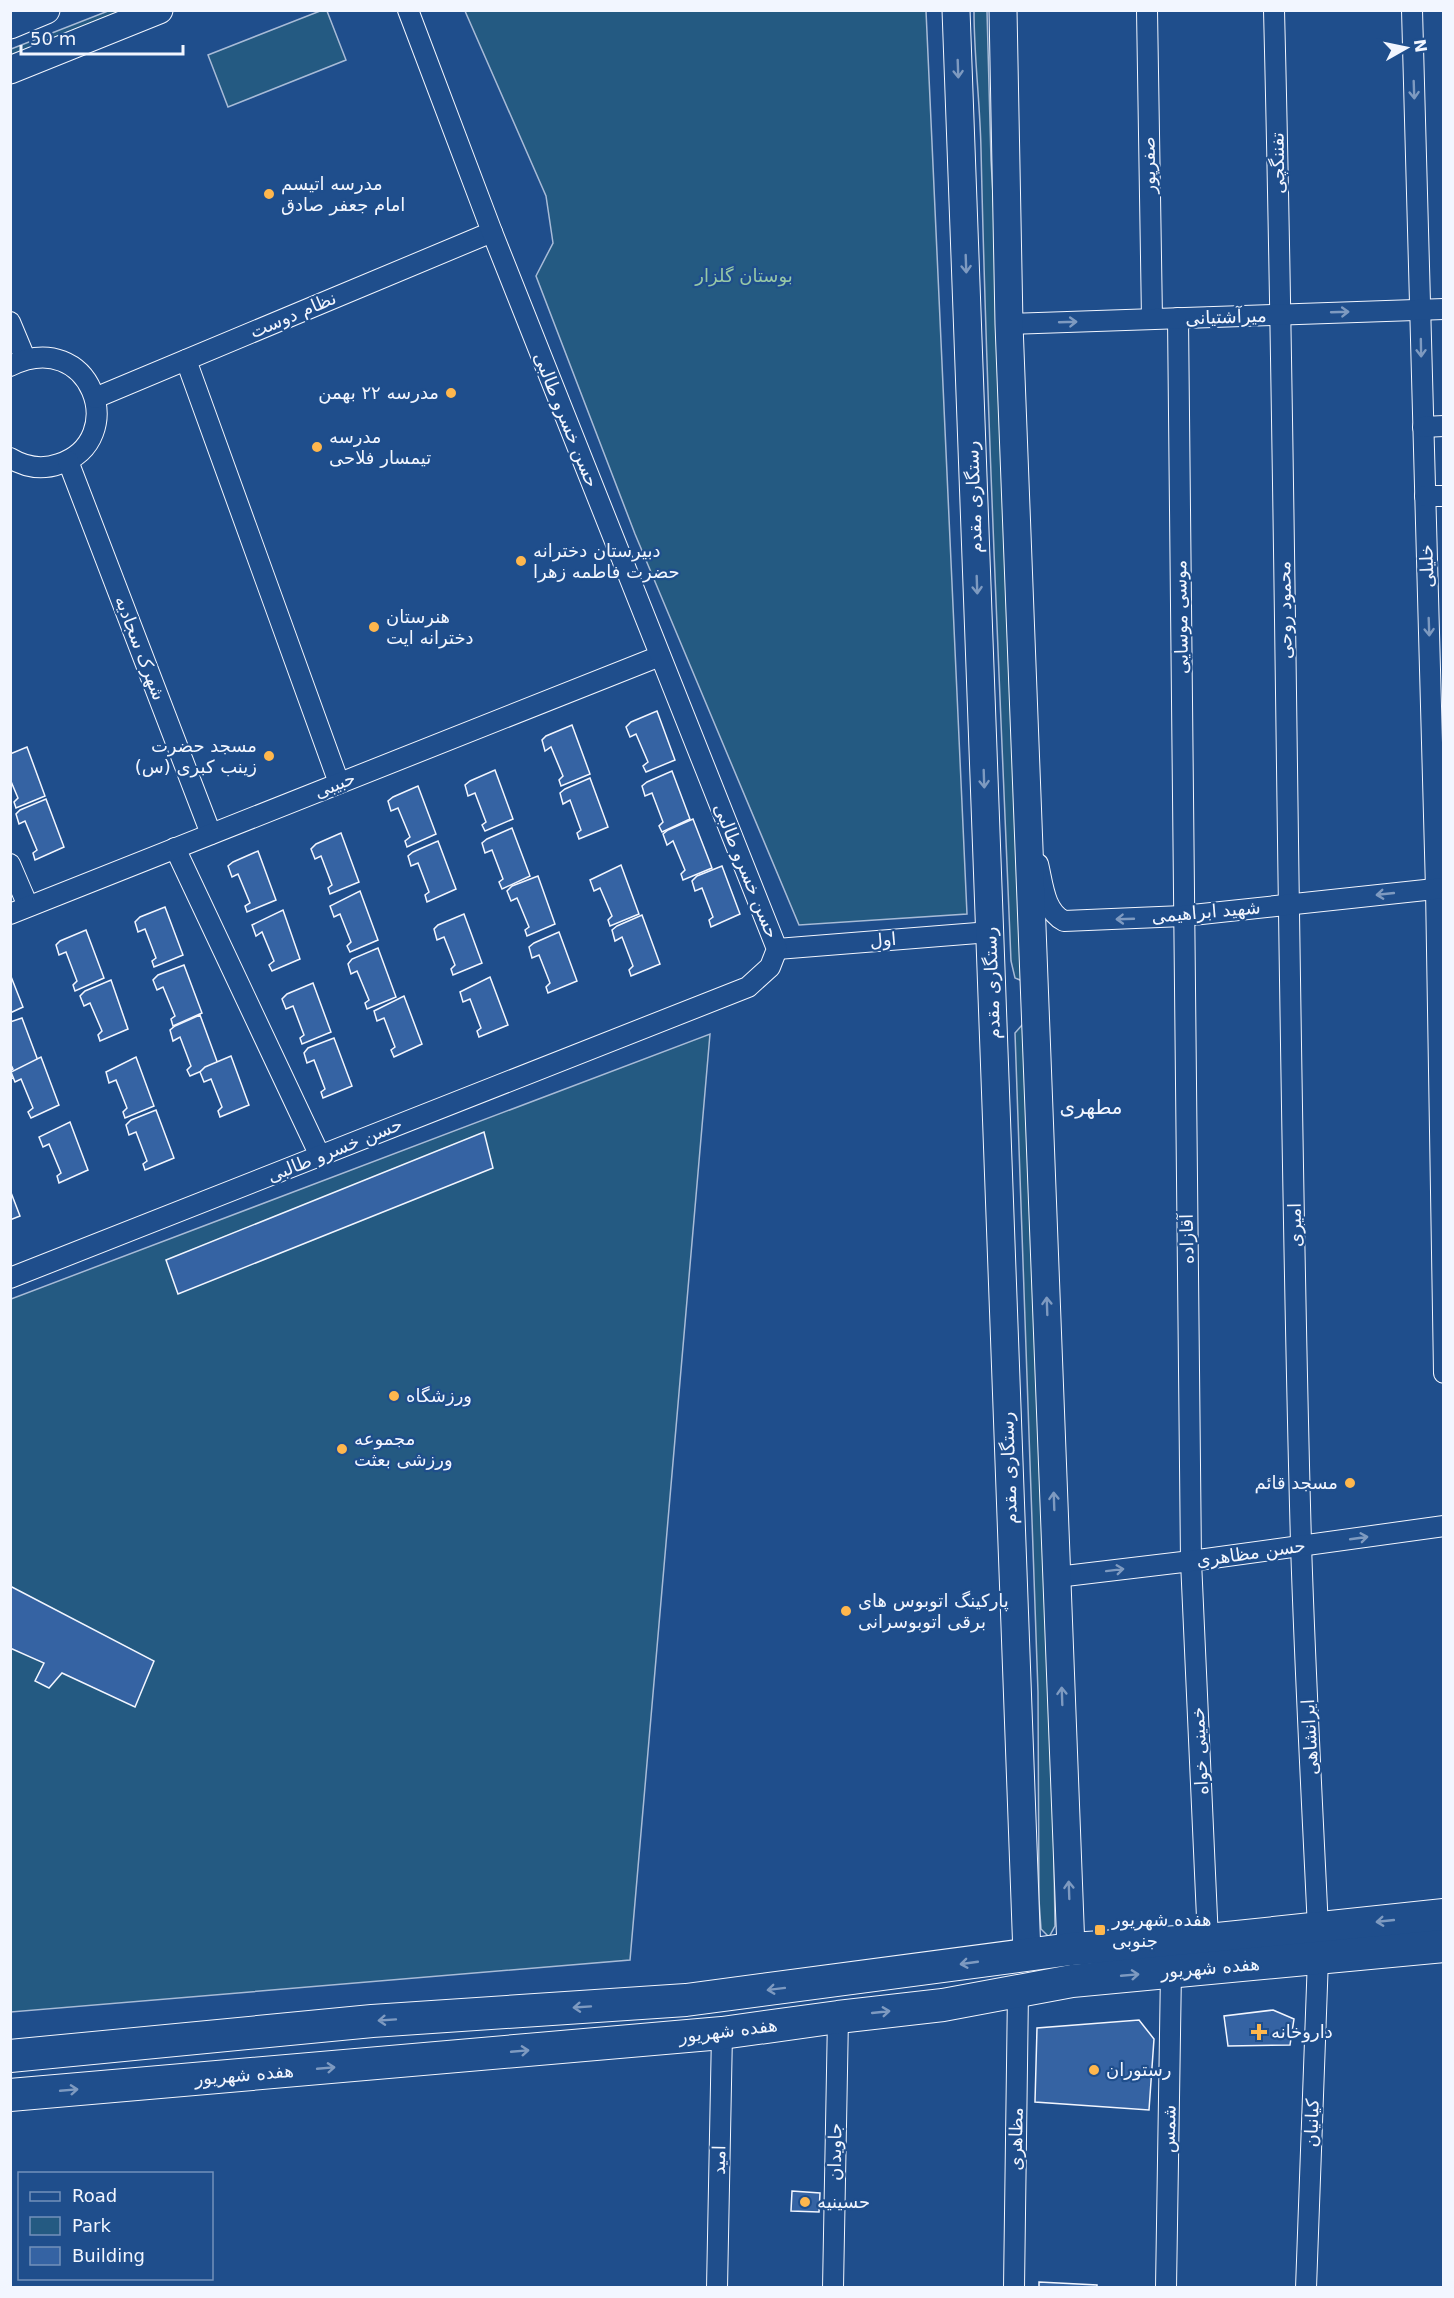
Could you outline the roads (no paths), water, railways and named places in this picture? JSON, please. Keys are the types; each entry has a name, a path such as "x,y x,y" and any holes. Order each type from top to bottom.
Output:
{"main road":[{"path":"10,25 46,10"},
{"path":"10,70 159,10"},
{"path":"1003,10 1009,324 1072,1981"},
{"name":"رستگاری مقدم","path":"957,11 1027,1955"},
{"path":"992,996 1035,994"},
{"name":"هفده شهریور","path":"10,2095 722,2033 838,2016 943,2005 1072,1981 1171,1971 1318,1943 1443,1915"},
{"name":"هفده شهریور","path":"10,2056 372,2021 686,2000 1071,1949 1208,1940 1443,1946"},
{"path":"1023,1990 1027,1955"}],"street":[{"name":"حسن خسرو طالبی","path":"10,1278 748,987 770,967 777,949 492,232 408,10"},
{"name":"صفرپور","path":"1147,10 1152,319"},
{"name":"تفننگچی","path":"1274,10 1282,315"},
{"name":"خلیلی","path":"1412,10 1423,427 1434,496 1440,888 1443,1373"},
{"name":"نظام دوست","path":"95,398 492,232"},
{"name":"میرآشتیانی","path":"1009,324 1443,309"},
{"name":"محمود روحی","path":"1282,315 1288,904"},
{"name":"موسی موسایی","path":"1178,318 1183,916"},
{"path":"10,322 18,362 43,356 60,359 76,368 88,382 95,398 97,416 93,433 83,449 68,461 49,468 30,467 10,458"},
{"path":"186,360 339,783"},
{"path":"1423,427 1443,426"},
{"name":"شهرک سجادیه","path":"68,461 211,834"},
{"name":"حبیبی","path":"19,910 660,656"},
{"name":"شهید ابراهیمی","path":"1030,835 1049,909 1056,918 1064,921 1183,916 1440,888"},
{"path":"175,848 320,1156"},
{"path":"10,864 19,910"},
{"name":"امیری","path":"1288,904 1301,1546"},
{"name":"آقازاده","path":"1183,916 1191,1561"},
{"name":"اول","path":"777,949 990,932"},
{"name":"حسن مظاهری","path":"1057,1577 1443,1526"},
{"name":"ایرانشاهی","path":"1301,1546 1318,1943"},
{"name":"خمینی خواه","path":"1191,1561 1208,1940"},
{"name":"کیانیان","path":"1306,2288 1318,1943"},
{"name":"شمس","path":"1166,2288 1171,1971"},
{"name":"مظاهری","path":"1014,2288 1023,1990"},
{"name":"جاویدان","path":"833,2288 838,2016"},
{"name":"امید","path":"717,2288 722,2033"}],"place":[{"name":"مدرسه اتیسم امام جعفر صادق","path":"269,194"},
{"name":"مدرسه ۲۲ بهمن","path":"451,393"},
{"name":"مدرسه تیمسار فلاحی","path":"317,447"},
{"name":"دبیرستان دخترانه حضرت فاطمه زهرا","path":"521,561"},
{"name":"هنرستان دخترانه ایت","path":"374,627"},
{"name":"مسجد حضرت زینب کبری (س)","path":"269,756"},
{"name":"ورزشگاه","path":"394,1396"},
{"name":"مجموعه ورزشی بعثت","path":"342,1449"},
{"name":"مسجد قائم","path":"1350,1483"},
{"name":"پارکینگ اتوبوس های برقی اتوبوسرانی","path":"846,1611"},
{"name":"هفده شهریور جنوبی","path":"1100,1930"},
{"name":"داروخانه","path":"1259,2032"},
{"name":"رستوران","path":"1094,2070"},
{"name":"حسینیه","path":"805,2202"}],"district":[{"name":"مطهری","path":"1091,1107"}],"park label":[{"name":"بوستان گلزار","path":"744,276"}]}
